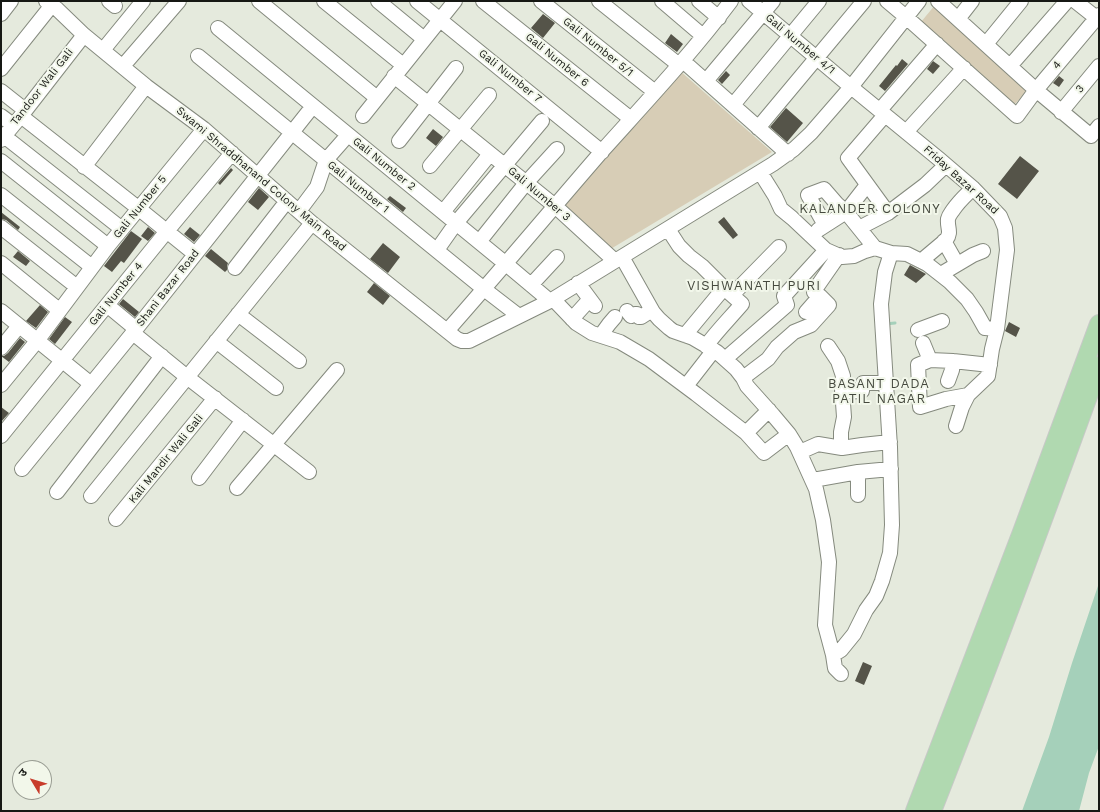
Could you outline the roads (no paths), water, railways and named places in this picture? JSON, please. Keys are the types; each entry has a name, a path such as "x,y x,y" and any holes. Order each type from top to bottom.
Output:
{"main road":[{"path":"915,811 1022,532 1099,324"},
{"path":"932,811 1041,525 1099,366"}],"street":[{"path":"1,14 11,1"},
{"path":"103,50 143,1"},
{"path":"123,66 179,1"},
{"path":"259,1 377,98"},
{"name":"Gali Number 3","path":"324,1 398,71 428,103 618,259 659,319 673,331 685,335 715,352 736,369 747,386 789,434 800,452 813,480 823,520 829,562 826,625 835,668 841,674"},
{"path":"378,1 424,39"},
{"name":"Gali Number 7","path":"417,1 602,152"},
{"path":"363,116 455,1"},
{"name":"Gali Number 6","path":"483,1 631,119"},
{"name":"Gali Number 5/1","path":"541,1 655,92"},
{"path":"599,1 706,82 788,154"},
{"path":"662,1 703,36"},
{"path":"699,1 719,18"},
{"path":"447,331 681,63 719,18 731,1"},
{"name":"Gali Number 4/1","path":"749,1 851,87"},
{"path":"706,82 773,1"},
{"path":"733,105 819,1"},
{"path":"758,128 864,1"},
{"path":"887,1 964,68 906,132"},
{"path":"519,316 578,284 788,154 811,133 851,87 918,1"},
{"path":"938,1 1061,112 1095,131"},
{"path":"958,19 972,1"},
{"path":"986,44 1021,1"},
{"path":"1010,66 1067,1"},
{"path":"1075,1 1098,18"},
{"path":"1,69 55,4"},
{"name":"Swami Shraddhanand Colony Main Road","path":"55,4 84,34 146,86 204,129 312,223 447,331 462,341 469,341 519,316"},
{"name":"4","path":"964,68 1017,116 1036,90 1098,18"},
{"name":"Gali Number 2","path":"218,28 551,300 576,323 592,333 620,342 642,354 746,433 764,453 789,434"},
{"name":"Tandoor Wali Gali","path":"2,138 84,34"},
{"path":"888,212 848,158 937,44"},
{"name":"Gali Number 1","path":"198,56 519,316"},
{"name":"3","path":"1061,112 1099,66"},
{"path":"399,141 456,68"},
{"path":"84,167 146,86"},
{"name":"Friday Bazar Road","path":"851,87 973,188 1000,216 1005,228 1007,250 997,329 989,370"},
{"path":"1,91 20,117 195,254"},
{"path":"430,166 489,95"},
{"name":"Shani Bazar Road","path":"22,469 135,331 313,106"},
{"path":"1,116 20,117"},
{"path":"437,250 456,223 542,121"},
{"name":"Gali Number 5","path":"1,385 37,341 59,310 138,208 204,129"},
{"path":"299,211 318,187 326,160 348,135"},
{"path":"2,138 122,230"},
{"path":"479,242 526,183 557,149"},
{"name":"Gali Number 4","path":"1,436 232,153"},
{"path":"443,212 490,154"},
{"path":"1,161 108,246"},
{"path":"859,228 888,212 925,185 946,165"},
{"path":"760,172 775,196 781,210 832,253 842,257 854,256 875,248"},
{"path":"810,235 846,212 867,185"},
{"path":"921,261 948,237 950,232 948,220 950,215 957,203 973,188"},
{"path":"825,225 808,195 824,189 846,212 875,248 891,253 907,254 928,264 950,282 967,299 979,315 985,328 997,329"},
{"path":"1,195 92,267"},
{"path":"235,268 288,201"},
{"path":"91,496 312,223"},
{"path":"1,227 77,287"},
{"path":"668,229 679,246 742,304 714,335 715,352"},
{"path":"944,241 957,264"},
{"path":"685,335 728,292 779,247"},
{"path":"941,274 973,255 983,251"},
{"path":"743,378 768,359 777,347 794,332 811,325 829,305 814,291 832,253"},
{"path":"686,386 715,352 787,305 784,296 832,253"},
{"path":"833,655 841,650 857,629 866,610 876,596 890,552 892,529 891,469 881,304 885,272 891,253"},
{"path":"531,285 557,257"},
{"path":"1,262 59,310"},
{"path":"572,319 592,303 578,284"},
{"path":"806,312 820,296"},
{"path":"107,305 187,377 309,472"},
{"path":"601,335 609,324 621,314 631,316 637,314 641,318 652,310"},
{"path":"1,311 91,384"},
{"path":"238,314 299,361"},
{"path":"930,360 920,337 942,321"},
{"path":"1,348 19,326"},
{"path":"216,341 276,388"},
{"path":"828,346 838,361 843,376 842,392 844,417 840,447"},
{"path":"57,492 162,356"},
{"path":"956,426 962,407 968,395 989,370 953,361 930,360 918,366 920,407 946,399 968,395"},
{"path":"948,381 952,370 953,361"},
{"path":"237,488 337,370"},
{"path":"842,392 862,391 863,383 886,383"},
{"name":"Kali Mandir Wali Gali","path":"116,519 215,398"},
{"path":"746,433 769,410"},
{"path":"199,478 243,420"},
{"path":"800,452 818,444 840,447 890,442"},
{"path":"813,480 858,472 891,469"},
{"path":"858,472 858,495"}],"waterway":[{"path":"885,324 895,323"}],"district":[{"name":"KALANDER COLONY","path":"870,209"},
{"name":"VISHWANATH PURI","path":"754,286"},
{"name":"BASANT DADA PATIL NAGAR","path":"879,392"}]}
